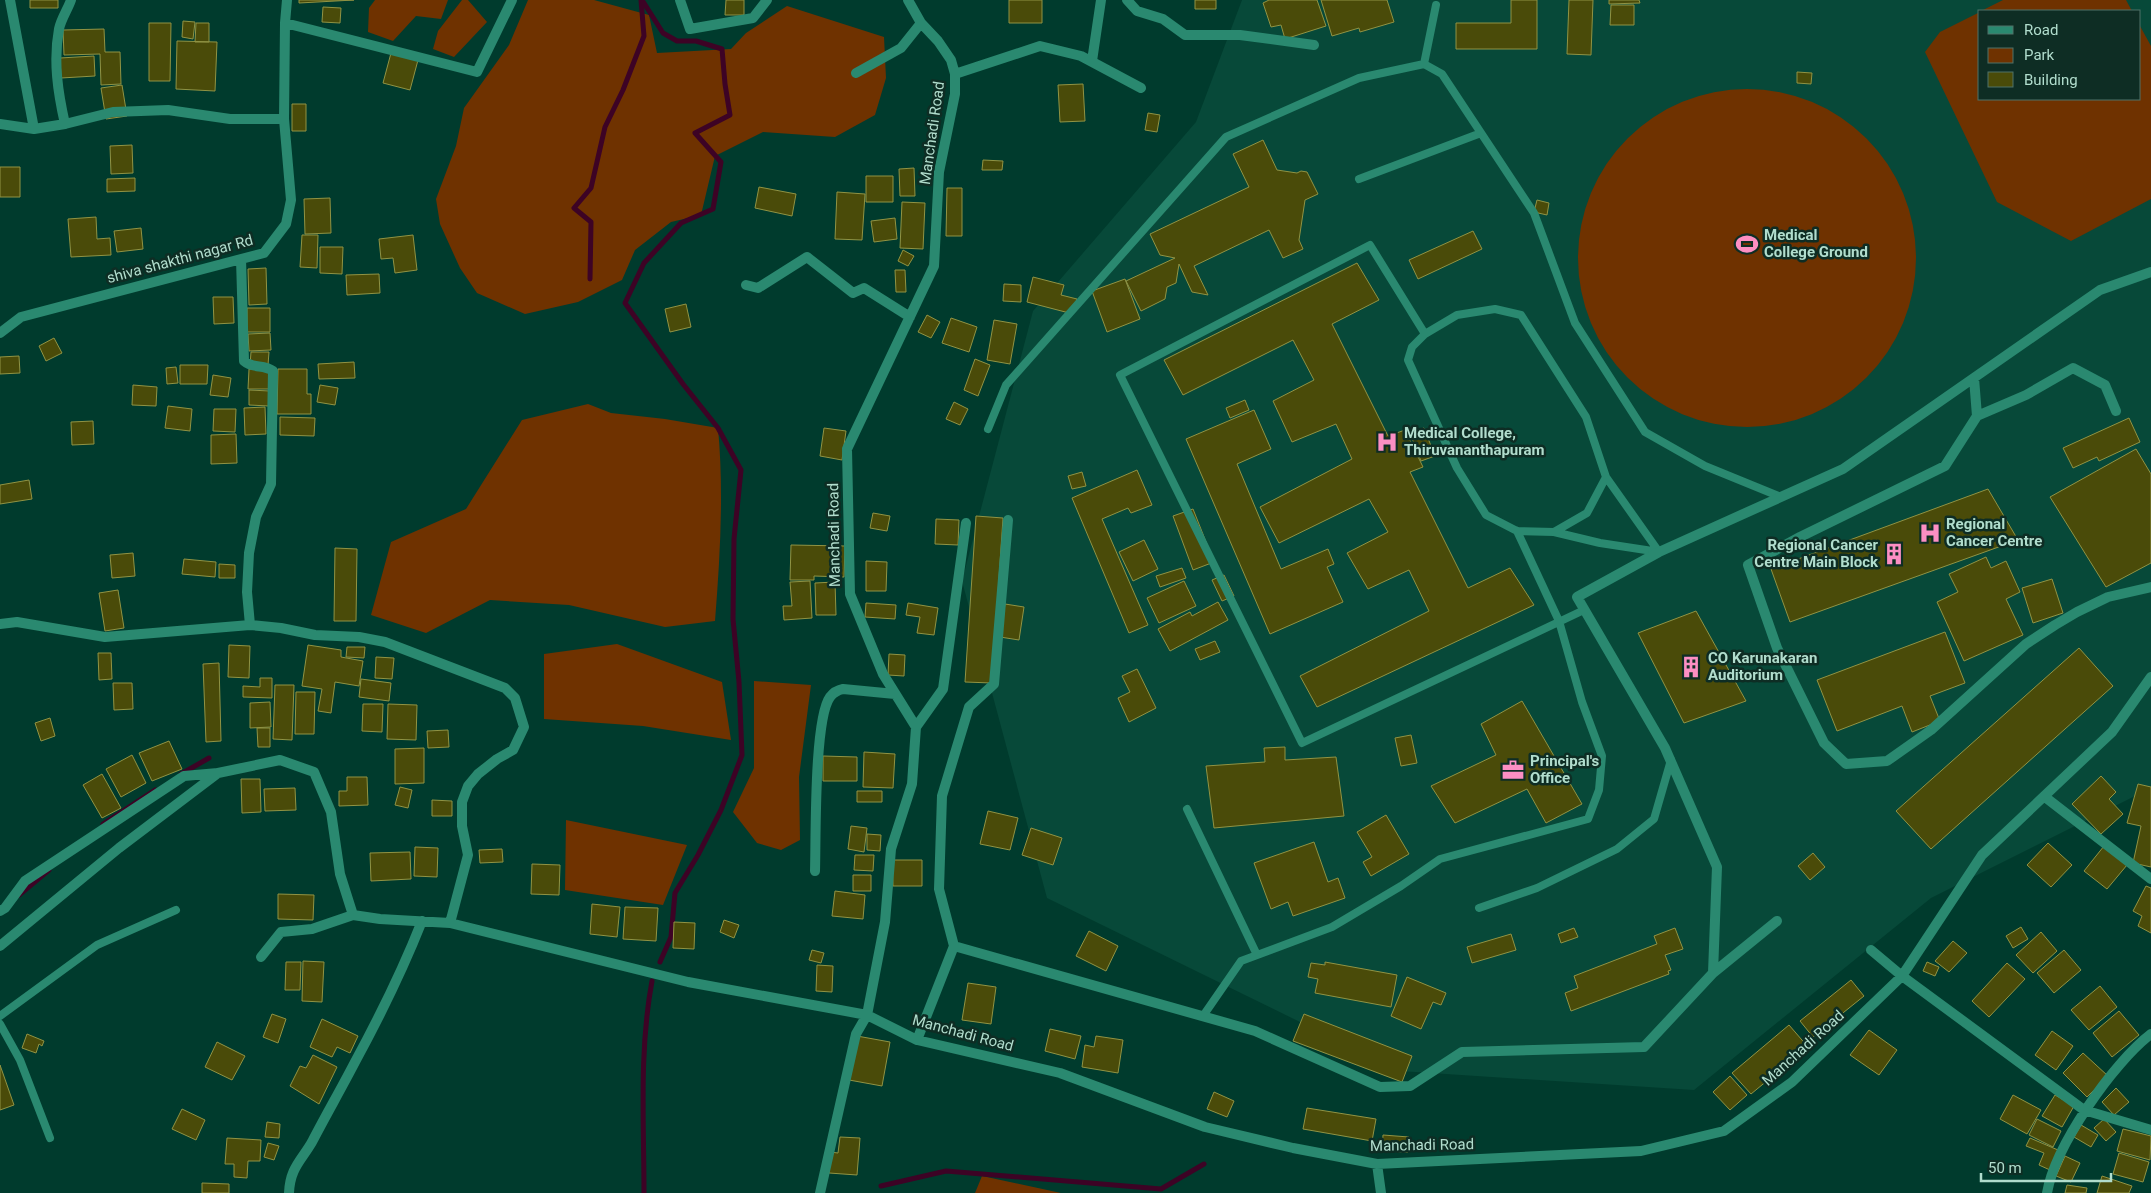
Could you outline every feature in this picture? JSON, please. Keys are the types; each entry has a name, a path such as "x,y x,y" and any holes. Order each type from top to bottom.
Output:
{"street":[{"path":"10,0 34,129"},
{"path":"65,124 57,88 58,56 60,27 71,0"},
{"name":"shiva shakthi nagar Rd","path":"0,333 21,317 264,252 286,224 291,200 284,119 287,0"},
{"path":"285,23 477,72 512,0"},
{"path":"680,0 690,29 753,18 767,0"},
{"name":"Manchadi Road","path":"908,0 921,23 948,54 955,74 955,94 939,172 934,266 847,449 850,594 883,674 916,727"},
{"path":"1092,61 1101,0"},
{"path":"1127,0 1137,11 1163,19 1185,35 1240,35 1314,45"},
{"path":"856,73 900,48 921,23"},
{"path":"955,74 1040,46 1068,52 1092,61 1142,88"},
{"path":"0,124 34,129 65,124 113,112 168,110 230,119 284,119"},
{"path":"746,285 758,288 807,257 853,293 864,288 910,317"},
{"path":"240,259 244,361 249,365 267,366 273,371 271,484 256,517 249,553 246,592 250,625"},
{"path":"1713,973 1717,866 1671,760 1577,597 1659,552 1843,469 2100,290 2151,272"},
{"path":"2116,411 2105,385 2073,368 2026,395 1977,416 1945,466 1800,537 1748,565 1778,648 1824,742 1846,764 1887,761 1931,730 2026,644 2055,625 2108,597 2151,587"},
{"path":"1974,378 1977,416"},
{"path":"917,1040 954,946 939,889 942,796 969,707 994,684 1008,520"},
{"path":"820,1193 856,1034 867,1016 885,922 891,849 912,784 916,727 943,689 966,523"},
{"path":"0,624 17,622 105,637 250,625 281,628 315,635 359,637 384,642 505,688 514,698 524,727 513,750 496,759 478,774 468,786 462,802 462,826 468,854 450,923"},
{"name":"Manchadi Road","path":"353,915 380,919 450,923 688,982 867,1016 917,1040 1060,1073 1205,1127 1293,1148 1377,1164 1641,1151 1724,1131 1792,1082 1902,976 1982,855 2046,797 2112,732 2151,677"},
{"path":"815,871 820,733 830,698 843,689 895,694"},
{"path":"0,946 119,848 218,773 280,760 314,772 331,812 340,874 353,915 312,929 281,932 261,957"},
{"path":"0,911 5,908 25,881 184,776 224,772"},
{"path":"2046,797 2151,879"},
{"path":"289,1193 297,1163 310,1146 356,1062 405,963 422,921"},
{"path":"954,946 1256,1031 1380,1087 1410,1086 1462,1052 1644,1047 1713,973 1777,921"},
{"path":"1871,950 1902,976 2084,1110 2151,1130"},
{"path":"2047,1193 2050,1179 2084,1110 2119,1067 2151,1034"},
{"path":"1377,1164 1381,1193"}],"lane":[{"path":"1424,64 1436,5"},
{"path":"988,429 1006,385 1226,137 1359,78 1424,64 1442,74 1534,213 1575,323 1645,432 1705,466 1781,497"},
{"path":"1359,179 1481,132"},
{"path":"1425,334 1370,245 1120,375 1302,743 1584,610"},
{"path":"1495,309 1521,315 1586,417 1606,477 1659,552 1600,543 1554,532 1517,532 1486,515 1457,468 1408,360 1412,347 1425,334 1457,315 1495,309"},
{"path":"1554,532 1587,512 1606,477"},
{"path":"1203,1016 1241,961 1332,927 1401,886 1440,859 1588,819 1599,790 1602,756 1582,702 1559,621 1517,532"},
{"path":"1479,908 1537,888 1617,849 1654,819 1671,760"},
{"path":"1187,809 1257,955"},
{"path":"0,1016 97,945 176,910"},
{"path":"0,1024 20,1060 50,1138"}],"shaded area":[{"path":"1242,0 2151,0 2151,788 1931,898 1694,1090 1400,1071 1047,898 962,581 1033,311 1196,122"}],"green space":[{"path":"375,0 448,0 441,19 416,16 393,41 368,32 369,8"},
{"path":"462,0 468,0 487,22 454,57 433,49 438,31"},
{"path":"528,0 594,0 649,15 657,53 731,49 746,33 787,6 884,37 886,78 875,115 835,137 763,132 715,156 701,215 671,222 635,250 622,280 578,302 525,314 477,293 460,268 440,224 436,199 456,146 464,108 509,45"},
{"path":"2003,0 2126,0 2131,10 1983,10"},
{"path":"1978,13 1978,100 2141,100 2141,28 2151,46 2151,199 2071,241 1997,202 1925,52 1940,32"},
{"name":"Medical College Ground","path":"1747,89 1780,93 1811,102 1841,118 1866,139 1887,164 1903,194 1912,225 1916,258 1912,291 1903,322 1887,352 1866,377 1841,398 1811,414 1780,423 1747,427 1714,423 1683,414 1653,398 1628,377 1607,352 1591,322 1582,291 1578,258 1582,225 1591,194 1607,164 1628,139 1653,118 1683,102 1714,93"},
{"path":"588,404 611,413 665,419 718,428 721,501 715,621 665,627 569,605 490,600 426,633 371,615 391,542 466,509 522,420"},
{"path":"617,644 722,682 731,740 643,726 544,719 544,654"},
{"path":"754,681 811,685 799,777 800,840 781,850 757,843 733,812 754,768"},
{"path":"566,820 687,845 663,905 565,890"},
{"path":"982,1176 1061,1193 975,1193"}],"building":[{"path":"30,0 58,0 58,8 30,8"},
{"path":"299,0 354,0 299,3"},
{"path":"726,0 744,0 744,15 725,15"},
{"path":"1009,0 1042,0 1042,23 1009,23"},
{"path":"1195,0 1216,0 1216,9 1195,9"},
{"path":"1269,0 1317,0 1326,26 1285,39 1281,25 1271,27 1263,3"},
{"path":"1321,0 1387,0 1394,22 1360,32 1359,28 1332,36"},
{"path":"1511,0 1537,0 1537,49 1456,49 1456,23 1511,23"},
{"path":"1569,0 1593,0 1591,55 1567,54"},
{"path":"1609,0 1639,0 1640,3 1609,4"},
{"path":"1611,5 1634,5 1634,25 1610,25"},
{"path":"323,7 341,8 340,23 322,22"},
{"path":"183,21 195,22 193,39 182,37"},
{"path":"149,23 171,23 170,81 149,81"},
{"path":"196,23 209,23 209,42 195,42"},
{"path":"104,29 105,52 120,52 121,84 101,85 100,54 64,55 63,30"},
{"path":"177,41 217,42 215,91 176,89"},
{"path":"391,53 418,60 410,90 383,83"},
{"path":"94,56 95,76 61,78 60,58"},
{"path":"1797,72 1812,73 1811,84 1797,83"},
{"path":"1083,84 1085,121 1060,122 1058,85"},
{"path":"122,85 127,116 106,119 101,88"},
{"path":"292,104 306,104 306,131 292,131"},
{"path":"1148,113 1160,115 1157,132 1145,130"},
{"path":"1263,140 1277,170 1297,173 1301,171 1307,172 1318,194 1305,200 1299,240 1303,249 1283,258 1269,230 1194,266 1208,295 1192,292 1179,264 1176,283 1167,287 1165,299 1141,311 1126,281 1175,258 1160,255 1150,234 1249,187 1233,154"},
{"path":"132,145 133,173 111,174 110,146"},
{"path":"983,160 1003,161 1002,170 982,170"},
{"path":"0,167 20,167 20,197 0,197"},
{"path":"914,168 915,196 900,196 899,169"},
{"path":"866,176 893,176 893,202 866,202"},
{"path":"135,178 135,191 107,192 107,179"},
{"path":"759,187 796,194 792,216 755,208"},
{"path":"947,188 962,188 962,236 946,236"},
{"path":"837,192 865,194 862,240 835,239"},
{"path":"330,198 331,233 305,234 304,199"},
{"path":"1537,200 1549,203 1547,215 1534,212"},
{"path":"902,202 925,203 923,249 900,248"},
{"path":"96,217 97,239 110,238 111,255 71,257 68,219"},
{"path":"895,218 897,239 874,242 871,221"},
{"path":"141,228 143,249 117,252 114,231"},
{"path":"1473,231 1482,249 1418,279 1409,260"},
{"path":"302,235 318,235 317,268 300,267"},
{"path":"413,235 417,270 395,273 393,258 381,259 379,239"},
{"path":"320,247 343,247 342,274 320,273"},
{"path":"903,250 914,256 908,266 898,261"},
{"path":"1357,263 1379,300 1332,324 1388,436 1405,430 1423,467 1410,472 1468,588 1510,568 1534,605 1317,707 1300,676 1429,611 1409,570 1368,589 1347,553 1388,532 1369,499 1279,543 1260,507 1352,459 1336,424 1292,442 1273,401 1314,380 1293,340 1183,395 1164,360"},
{"path":"266,268 267,304 249,305 248,269"},
{"path":"895,270 905,270 906,292 896,292"},
{"path":"379,274 380,293 347,295 346,275"},
{"path":"1033,277 1064,285 1061,295 1077,299 1073,314 1027,302"},
{"path":"1125,279 1140,319 1107,332 1092,291"},
{"path":"1004,284 1021,285 1021,302 1003,301"},
{"path":"213,297 233,297 234,323 214,324"},
{"path":"686,304 691,327 670,332 665,309"},
{"path":"247,308 270,308 270,332 247,332"},
{"path":"927,315 940,322 931,338 918,332"},
{"path":"951,318 977,327 969,352 942,343"},
{"path":"994,320 1017,324 1010,364 987,360"},
{"path":"270,333 271,350 249,351 248,334"},
{"path":"54,338 62,353 46,361 39,346"},
{"path":"251,352 269,352 268,365 250,365"},
{"path":"19,356 20,373 0,374 0,357"},
{"path":"975,359 990,365 978,396 964,390"},
{"path":"354,362 355,378 319,379 318,364"},
{"path":"180,365 208,365 207,384 180,384"},
{"path":"176,367 178,383 167,384 166,368"},
{"path":"249,369 272,369 271,389 248,389"},
{"path":"278,369 307,369 307,394 311,394 311,414 277,414"},
{"path":"213,375 231,378 228,397 210,395"},
{"path":"133,385 157,387 156,406 132,405"},
{"path":"320,385 338,388 335,405 317,402"},
{"path":"249,390 270,391 269,406 249,405"},
{"path":"1245,400 1249,410 1230,418 1226,408"},
{"path":"954,402 968,409 960,425 946,419"},
{"path":"168,406 192,409 190,431 165,428"},
{"path":"265,407 266,434 245,435 244,408"},
{"path":"214,409 236,409 235,432 213,431"},
{"path":"1254,410 1271,449 1237,464 1281,569 1328,549 1334,564 1327,567 1343,602 1270,634 1186,439"},
{"path":"280,417 315,418 314,436 280,435"},
{"path":"2129,418 2140,442 2099,461 2097,457 2073,468 2063,448"},
{"path":"93,421 94,444 72,445 71,422"},
{"path":"824,428 846,431 842,460 820,456"},
{"path":"1424,428 1435,456 1421,461 1410,433"},
{"path":"236,434 237,463 211,464 211,435"},
{"path":"2136,449 2151,474 2151,563 2106,587 2050,497"},
{"path":"1137,470 1152,505 1131,513 1128,508 1102,519 1148,625 1129,633 1072,498"},
{"path":"1082,472 1086,486 1072,489 1068,476"},
{"path":"29,480 32,499 0,504 0,485"},
{"name":"Regional Cancer Centre Main Block","path":"1988,489 2018,540 1790,622 1771,569"},
{"path":"1193,509 1214,562 1193,570 1173,516"},
{"path":"873,513 890,516 887,531 870,528"},
{"path":"976,516 1003,518 992,683 965,682"},
{"path":"936,519 959,520 958,545 935,544"},
{"path":"1144,540 1158,569 1133,581 1119,552"},
{"path":"791,545 845,546 844,577 814,576 814,580 790,580"},
{"path":"335,548 357,549 356,621 334,621"},
{"path":"133,553 135,576 112,578 110,555"},
{"path":"1986,557 1991,568 2006,561 2020,592 2006,599 2023,635 1964,661 1937,602 1958,592 1949,574"},
{"path":"184,559 216,562 215,577 182,574"},
{"path":"866,561 887,562 886,591 866,591"},
{"path":"219,564 235,565 235,578 219,578"},
{"path":"1182,568 1186,578 1160,587 1156,576"},
{"path":"1224,575 1234,596 1222,601 1212,580"},
{"path":"2052,579 2063,613 2033,623 2022,588"},
{"path":"810,581 812,618 784,620 783,606 792,606 790,582"},
{"path":"1184,581 1196,606 1159,623 1147,598"},
{"path":"835,582 836,615 816,615 815,583"},
{"path":"118,590 124,628 105,631 99,593"},
{"path":"1218,602 1228,620 1170,651 1158,629 1190,612 1192,616"},
{"path":"866,603 896,605 895,619 865,617"},
{"path":"908,603 938,608 934,635 917,633 920,617 906,615"},
{"path":"1005,604 1024,607 1019,640 1000,637"},
{"name":"CO Karunakaran Auditorium","path":"1696,611 1746,701 1684,723 1638,633"},
{"path":"1945,632 1965,683 1930,696 1940,721 1912,732 1902,706 1837,731 1817,680"},
{"path":"1215,641 1220,652 1200,660 1195,649"},
{"path":"229,645 250,646 249,678 228,677"},
{"path":"308,645 341,650 341,657 363,661 359,686 335,682 331,713 318,711 322,689 302,686"},
{"path":"347,647 365,647 364,658 346,657"},
{"path":"2079,648 2113,686 1931,849 1896,811"},
{"path":"98,653 111,653 112,679 99,680"},
{"path":"889,654 905,655 904,676 888,675"},
{"path":"376,657 394,658 392,679 375,678"},
{"path":"219,663 221,741 206,742 203,664"},
{"path":"1137,669 1156,708 1129,722 1118,698 1130,692 1122,676"},
{"path":"260,678 272,678 272,698 243,697 243,686 260,687"},
{"path":"361,679 391,683 389,701 359,697"},
{"path":"113,683 132,683 133,709 114,710"},
{"path":"275,685 294,685 292,740 273,739"},
{"path":"296,692 315,692 314,734 295,734"},
{"name":"Principal's Office","path":"1522,701 1582,804 1546,823 1527,789 1455,823 1431,786 1496,755 1481,724"},
{"path":"270,702 271,727 250,728 250,703"},
{"path":"363,704 383,704 382,732 362,731"},
{"path":"388,704 417,705 416,740 387,739"},
{"path":"50,718 55,736 41,741 35,723"},
{"path":"257,728 270,728 270,747 258,747"},
{"path":"448,730 449,747 428,748 427,731"},
{"path":"1411,735 1417,763 1401,766 1395,738"},
{"path":"169,741 182,769 152,781 139,753"},
{"path":"1285,747 1285,760 1336,757 1344,816 1214,828 1206,766 1265,762 1264,748"},
{"path":"424,748 424,783 395,784 395,749"},
{"path":"864,752 895,754 893,788 863,787"},
{"path":"132,755 146,783 121,797 106,769"},
{"path":"823,756 857,757 857,781 823,781"},
{"path":"102,774 121,808 102,818 83,785"},
{"path":"2101,776 2116,792 2109,799 2123,814 2101,834 2072,804"},
{"path":"347,777 367,777 368,805 339,806 339,791 347,791"},
{"path":"241,779 260,779 261,812 242,813"},
{"path":"2138,784 2151,787 2151,867 2133,863 2141,826 2127,823"},
{"path":"400,787 412,790 408,808 395,805"},
{"path":"295,788 296,810 265,811 264,789"},
{"path":"857,791 882,791 882,802 857,802"},
{"path":"432,800 452,801 452,816 432,816"},
{"path":"988,811 1018,818 1010,850 980,844"},
{"path":"1386,815 1409,854 1371,876 1363,862 1372,857 1357,832"},
{"path":"851,826 867,828 864,852 848,849"},
{"path":"1031,828 1062,838 1053,865 1022,855"},
{"path":"867,834 881,835 880,851 867,850"},
{"path":"1314,842 1328,882 1338,878 1345,898 1293,916 1288,902 1271,909 1254,863"},
{"path":"2048,843 2072,865 2051,887 2027,865"},
{"path":"2104,846 2127,865 2107,889 2084,871"},
{"path":"415,847 438,848 437,877 414,876"},
{"path":"502,849 503,862 480,863 479,850"},
{"path":"410,852 411,879 371,881 370,853"},
{"path":"1813,853 1825,867 1810,880 1798,866"},
{"path":"855,855 874,855 873,871 854,870"},
{"path":"892,860 922,860 922,886 893,886"},
{"path":"532,864 560,865 559,895 531,894"},
{"path":"853,875 871,875 871,891 853,891"},
{"path":"2146,886 2151,888 2151,933 2138,926 2142,916 2133,911"},
{"path":"835,891 865,895 863,919 832,916"},
{"path":"278,894 314,895 313,920 278,919"},
{"path":"592,904 620,907 617,937 590,934"},
{"path":"625,907 658,908 656,941 623,939"},
{"path":"724,920 739,925 734,938 720,932"},
{"path":"674,922 695,923 694,949 673,948"},
{"path":"2021,927 2028,939 2013,948 2006,936"},
{"path":"1574,928 1578,937 1561,943 1558,934"},
{"path":"1675,928 1683,949 1665,955 1671,970 1668,971 1669,974 1571,1011 1565,993 1578,988 1574,976 1657,944 1654,936"},
{"path":"1089,931 1118,946 1106,971 1076,956"},
{"path":"2041,932 2057,951 2033,973 2016,955"},
{"path":"1511,934 1516,950 1472,963 1467,947"},
{"path":"1953,941 1967,953 1949,972 1935,961"},
{"path":"812,950 824,953 821,963 809,960"},
{"path":"2064,950 2081,970 2054,993 2037,973"},
{"path":"303,961 324,962 322,1002 302,1001"},
{"path":"286,962 301,962 300,990 285,990"},
{"path":"1325,962 1397,975 1391,1007 1315,993 1318,979 1308,977 1311,963 1325,965"},
{"path":"1927,962 1939,967 1935,976 1923,971"},
{"path":"2007,963 2025,979 1989,1017 1972,1001"},
{"path":"817,965 833,966 832,992 816,991"},
{"path":"1407,977 1446,993 1441,1005 1433,1002 1421,1029 1391,1016"},
{"path":"1851,980 1864,996 1813,1037 1800,1021"},
{"path":"968,983 996,987 991,1024 962,1020"},
{"path":"2100,986 2117,1007 2089,1030 2071,1010"},
{"path":"2119,1011 2139,1035 2112,1057 2093,1033"},
{"path":"272,1014 286,1019 278,1043 263,1037"},
{"path":"1304,1014 1412,1056 1402,1082 1293,1041"},
{"path":"322,1019 358,1036 350,1053 337,1047 332,1057 310,1047"},
{"path":"1789,1025 1808,1047 1751,1094 1732,1073"},
{"path":"1050,1029 1081,1036 1075,1059 1045,1051"},
{"path":"1869,1030 1897,1050 1879,1075 1850,1055"},
{"path":"2052,1031 2073,1046 2056,1070 2035,1055"},
{"path":"27,1034 44,1041 42,1046 39,1044 36,1053 22,1048"},
{"path":"857,1036 890,1042 882,1086 849,1080"},
{"path":"1096,1036 1123,1040 1118,1073 1082,1067 1085,1045 1094,1047"},
{"path":"217,1042 245,1056 232,1080 205,1067"},
{"path":"2083,1053 2108,1076 2087,1097 2063,1073"},
{"path":"313,1055 337,1067 319,1104 290,1086 300,1066 306,1068"},
{"path":"0,1065 14,1105 0,1110"},
{"path":"1730,1076 1747,1095 1730,1110 1713,1092"},
{"path":"2116,1088 2129,1102 2114,1115 2102,1102"},
{"path":"1214,1092 1234,1101 1227,1117 1207,1109"},
{"path":"2013,1095 2041,1110 2027,1134 2000,1119"},
{"path":"2055,1095 2074,1106 2062,1127 2042,1116"},
{"path":"1307,1108 1376,1119 1372,1141 1303,1129"},
{"path":"182,1109 205,1120 196,1140 172,1129"},
{"path":"2037,1119 2061,1131 2053,1147 2029,1135"},
{"path":"2104,1119 2116,1132 2106,1141 2094,1128"},
{"path":"267,1122 280,1124 279,1138 265,1137"},
{"path":"2081,1125 2098,1135 2091,1147 2074,1137"},
{"path":"2123,1129 2151,1136 2150,1160 2117,1151"},
{"path":"1383,1135 1409,1137 1408,1152 1382,1151"},
{"path":"840,1137 860,1138 857,1175 829,1173 830,1152 838,1153"},
{"path":"227,1138 261,1140 260,1161 248,1161 247,1178 234,1177 234,1164 225,1164"},
{"path":"2030,1138 2058,1150 2050,1170 2039,1165 2044,1153 2026,1146"},
{"path":"268,1143 279,1146 274,1160 264,1157"},
{"path":"2119,1153 2149,1162 2143,1182 2113,1174"},
{"path":"2065,1156 2080,1163 2071,1182 2056,1176"},
{"path":"2102,1176 2132,1186 2129,1193 2097,1193"},
{"path":"202,1183 229,1184 229,1193 202,1193"},
{"path":"2067,1185 2087,1188 2086,1193 2065,1193"}],"waterway":[{"path":"590,279 591,222 574,208 591,188 605,127 623,90 644,36 641,0"},
{"path":"642,0 663,33 677,41 696,41 722,49 730,115 695,133 721,162 713,209 681,223 644,263 625,303 683,384 718,428 741,470 734,539 733,619 739,682 742,755 721,810 698,855 675,893 671,937 660,962"},
{"path":"181,774 209,758"},
{"path":"103,824 155,790"},
{"path":"19,895 49,870"},
{"path":"644,1193 644,1060 645,1034 652,981"},
{"path":"881,1186 946,1171 1161,1189 1204,1164"}],"place":[{"name":"Medical College Ground","path":"1747,244"},
{"name":"Medical College, Thiruvananthapuram","path":"1387,442"},
{"name":"Regional Cancer Centre","path":"1930,533"},
{"name":"Regional Cancer Centre Main Block","path":"1894,554"},
{"name":"CO Karunakaran Auditorium","path":"1691,667"},
{"name":"Principal's Office","path":"1513,770"}]}
